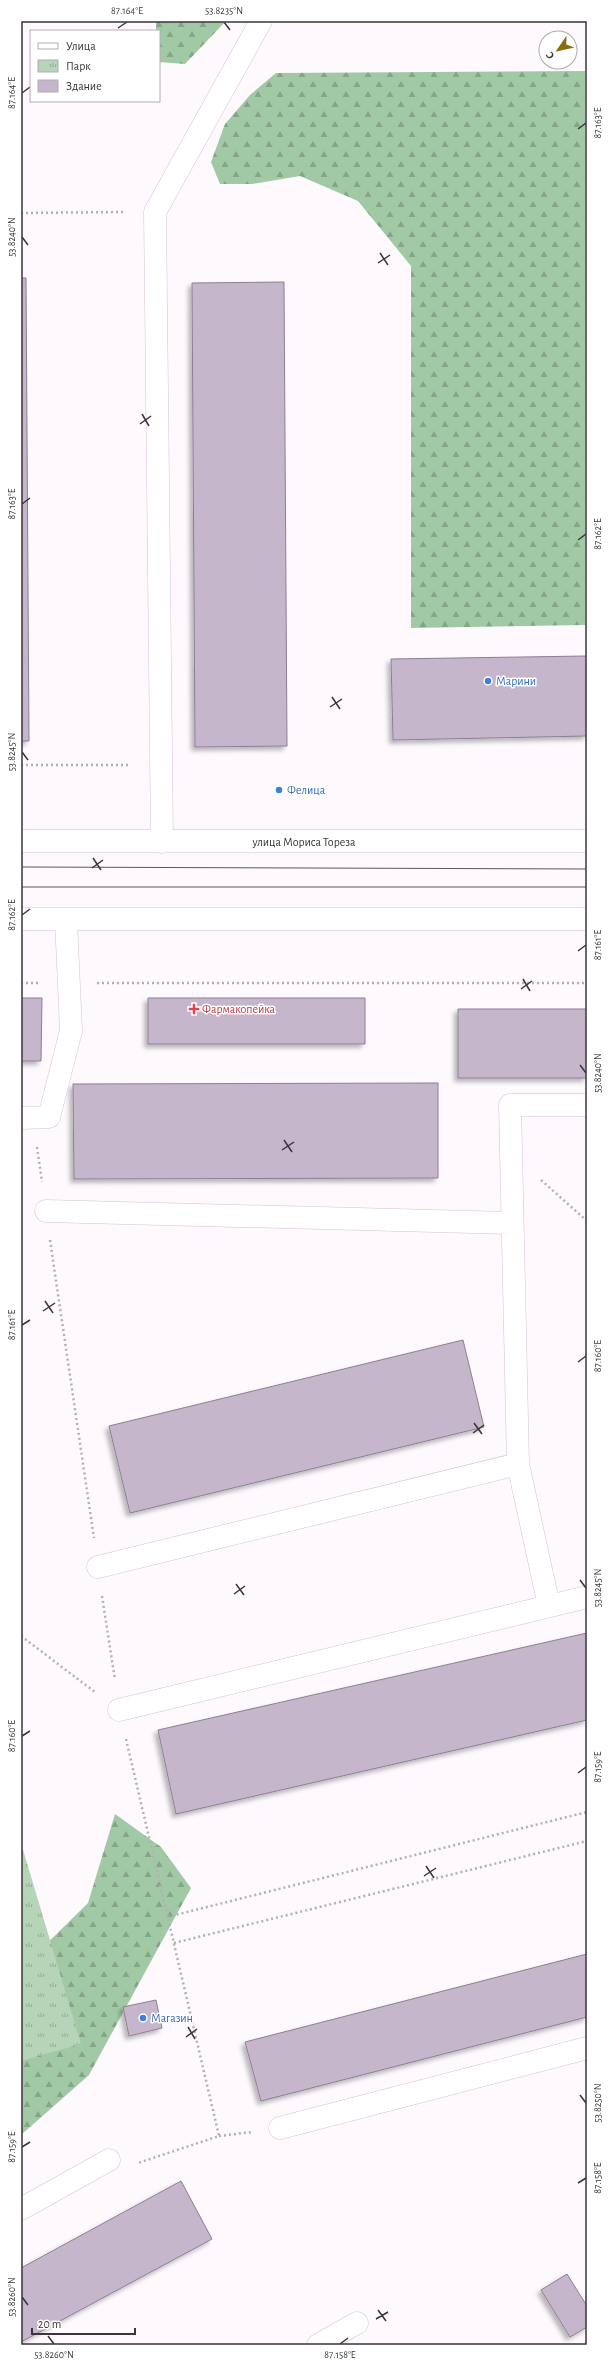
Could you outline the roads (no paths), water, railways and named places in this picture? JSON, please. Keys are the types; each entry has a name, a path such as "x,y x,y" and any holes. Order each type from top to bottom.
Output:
{"street":[{"path":"162,842 155,212 261,21"},
{"name":"улица Мориса Тореза","path":"21,841 587,841"},
{"path":"21,919 587,919"},
{"path":"27,1118 49,1117 71,1031 66,920"},
{"path":"549,1606 518,1464 510,1105 587,1105"},
{"path":"46,1211 512,1223"},
{"path":"98,1567 518,1464"},
{"path":"119,1710 587,1597"},
{"path":"280,2128 587,2048"},
{"path":"21,2209 109,2160"},
{"path":"318,2345 357,2324"}],"tram line":[{"path":"21,867 587,869"},
{"path":"21,887 587,887"}],"place":[{"name":"Марини","path":"488,681"},
{"name":"Фелица","path":"279,790"},
{"name":"Фармакопейка","path":"194,1009"},
{"name":"Магазин","path":"143,2018"}]}
